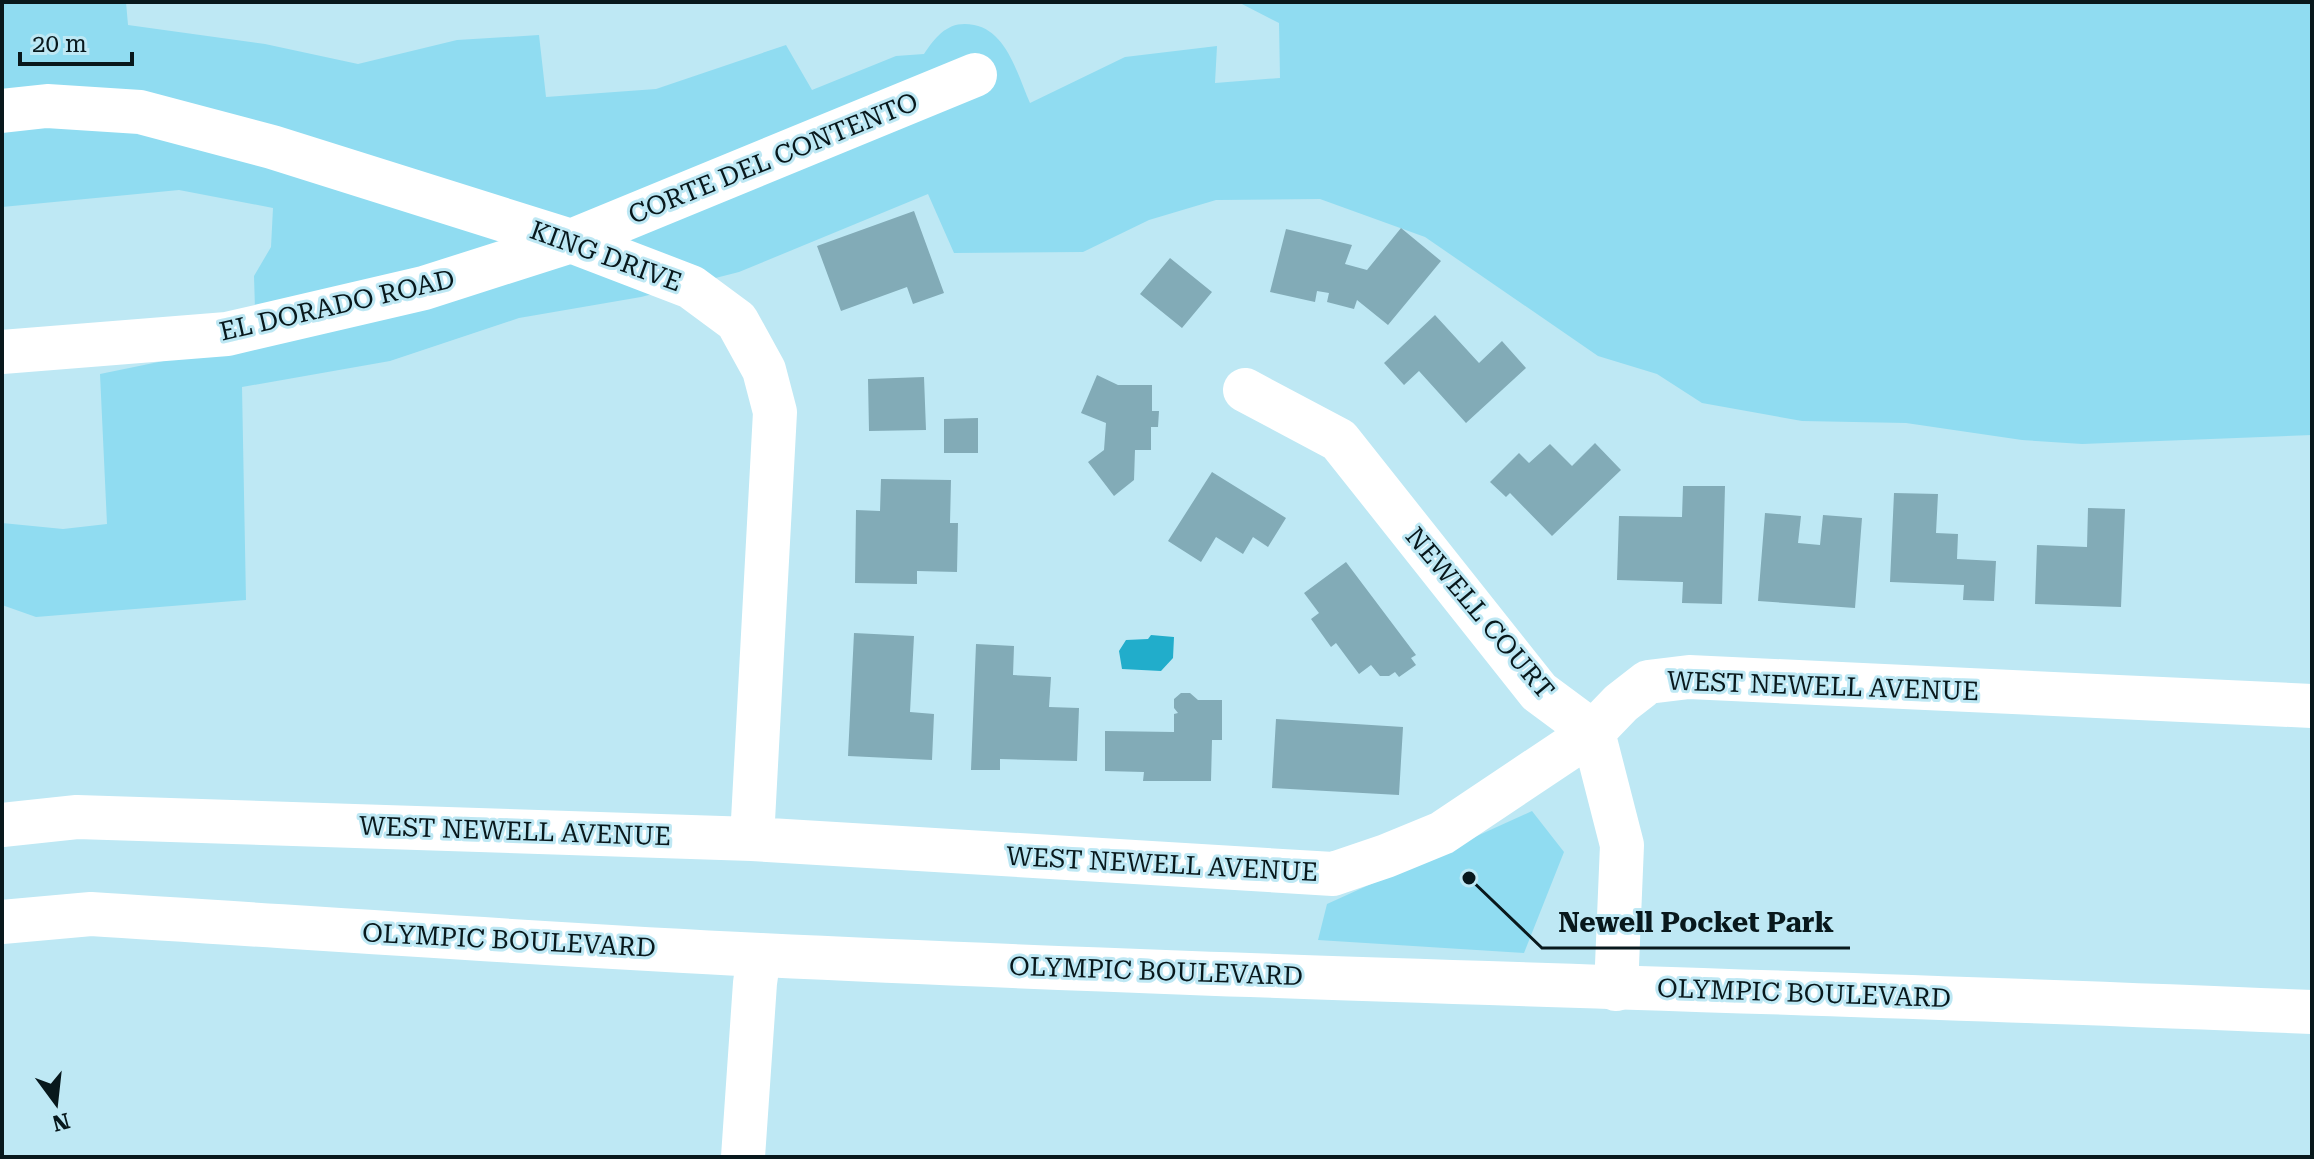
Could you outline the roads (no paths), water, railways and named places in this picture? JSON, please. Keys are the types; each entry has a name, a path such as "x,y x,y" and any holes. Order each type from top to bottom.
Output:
{"street":[{"name":"CORTE DEL CONTENTO","path":"571,241 975,75"},
{"name":"KING DRIVE","path":"2,111 47,106 140,112 272,147 571,241 691,287 737,321 764,370 775,412 752,839"},
{"name":"EL DORADO ROAD","path":"2,352 227,334 424,288 571,241"},
{"name":"NEWELL COURT","path":"1245,390 1339,440 1539,692 1593,732"},
{"name":"WEST NEWELL AVENUE","path":"2,825 77,817 752,839 1333,874 1442,833 1593,732 1621,703 1648,682 1689,677 2312,706"},
{"path":"1593,732 1622,845 1616,989"},
{"name":"OLYMPIC BOULEVARD","path":"2,922 91,914 759,955 1616,989 1979,998 2312,1012"},
{"path":"743,1157 759,955"}],"place":[{"name":"Newell Pocket Park","path":"1469,878"}]}
